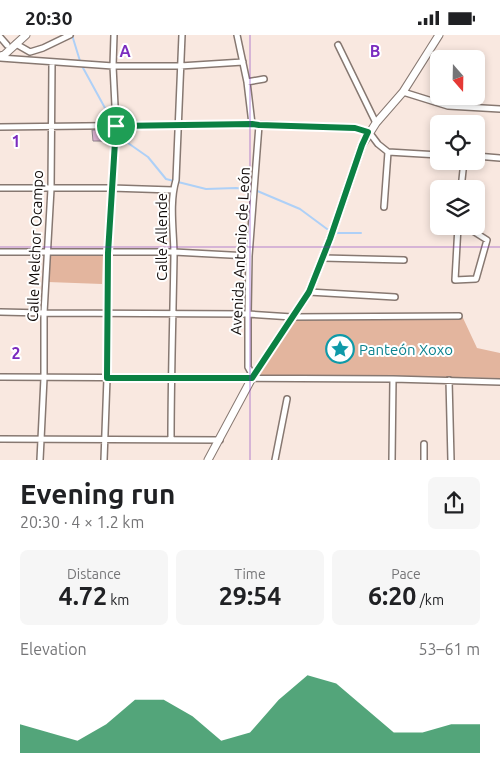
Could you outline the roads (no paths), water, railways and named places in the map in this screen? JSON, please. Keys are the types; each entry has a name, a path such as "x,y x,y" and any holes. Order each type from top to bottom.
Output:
{"street":[{"path":"0,52 19,35"},
{"path":"0,57 26,35"},
{"path":"16,44 30,52 70,35"},
{"path":"104,460 108,253 116,126 113,66 114,35"},
{"name":"Calle Allende","path":"172,439 173,188 176,180 182,35"},
{"path":"237,35 247,82 252,124"},
{"path":"208,460 253,377 309,292 368,132 403,92 439,35"},
{"path":"0,37 7,45"},
{"path":"338,45 376,123"},
{"path":"0,57 52,63 85,63 113,66 180,66 243,62"},
{"name":"Calle Melchor Ocampo","path":"40,460 44,378 44,313 51,189 52,63"},
{"path":"247,82 264,79"},
{"path":"403,92 448,106 500,109"},
{"path":"0,127 252,124 355,128 368,132 378,145 388,152 430,154"},
{"name":"Avenida Antonio de León","path":"253,377 248,367 249,256 259,125"},
{"path":"384,207 388,152"},
{"path":"485,157 500,158"},
{"path":"0,188 173,188"},
{"path":"458,235 455,280 476,279 487,241 478,235"},
{"path":"0,252 174,252 249,256"},
{"path":"323,258 404,260"},
{"path":"309,292 395,297"},
{"path":"0,312 248,314 292,317 459,316"},
{"path":"0,377 171,379 253,377 449,379 500,382"},
{"path":"392,460 393,379"},
{"path":"449,379 451,460"},
{"path":"275,460 287,399"},
{"path":"0,439 220,439"},
{"path":"424,444 424,460"}],"waterway":[{"path":"72,35 80,61"},
{"path":"82,66 111,119"},
{"path":"122,135 128,143 148,157 166,179 206,189 236,188 255,190 300,209 327,229"},
{"path":"337,233 361,233"}],"place":[{"name":"Panteón Xoxo","path":"340,349"}]}
